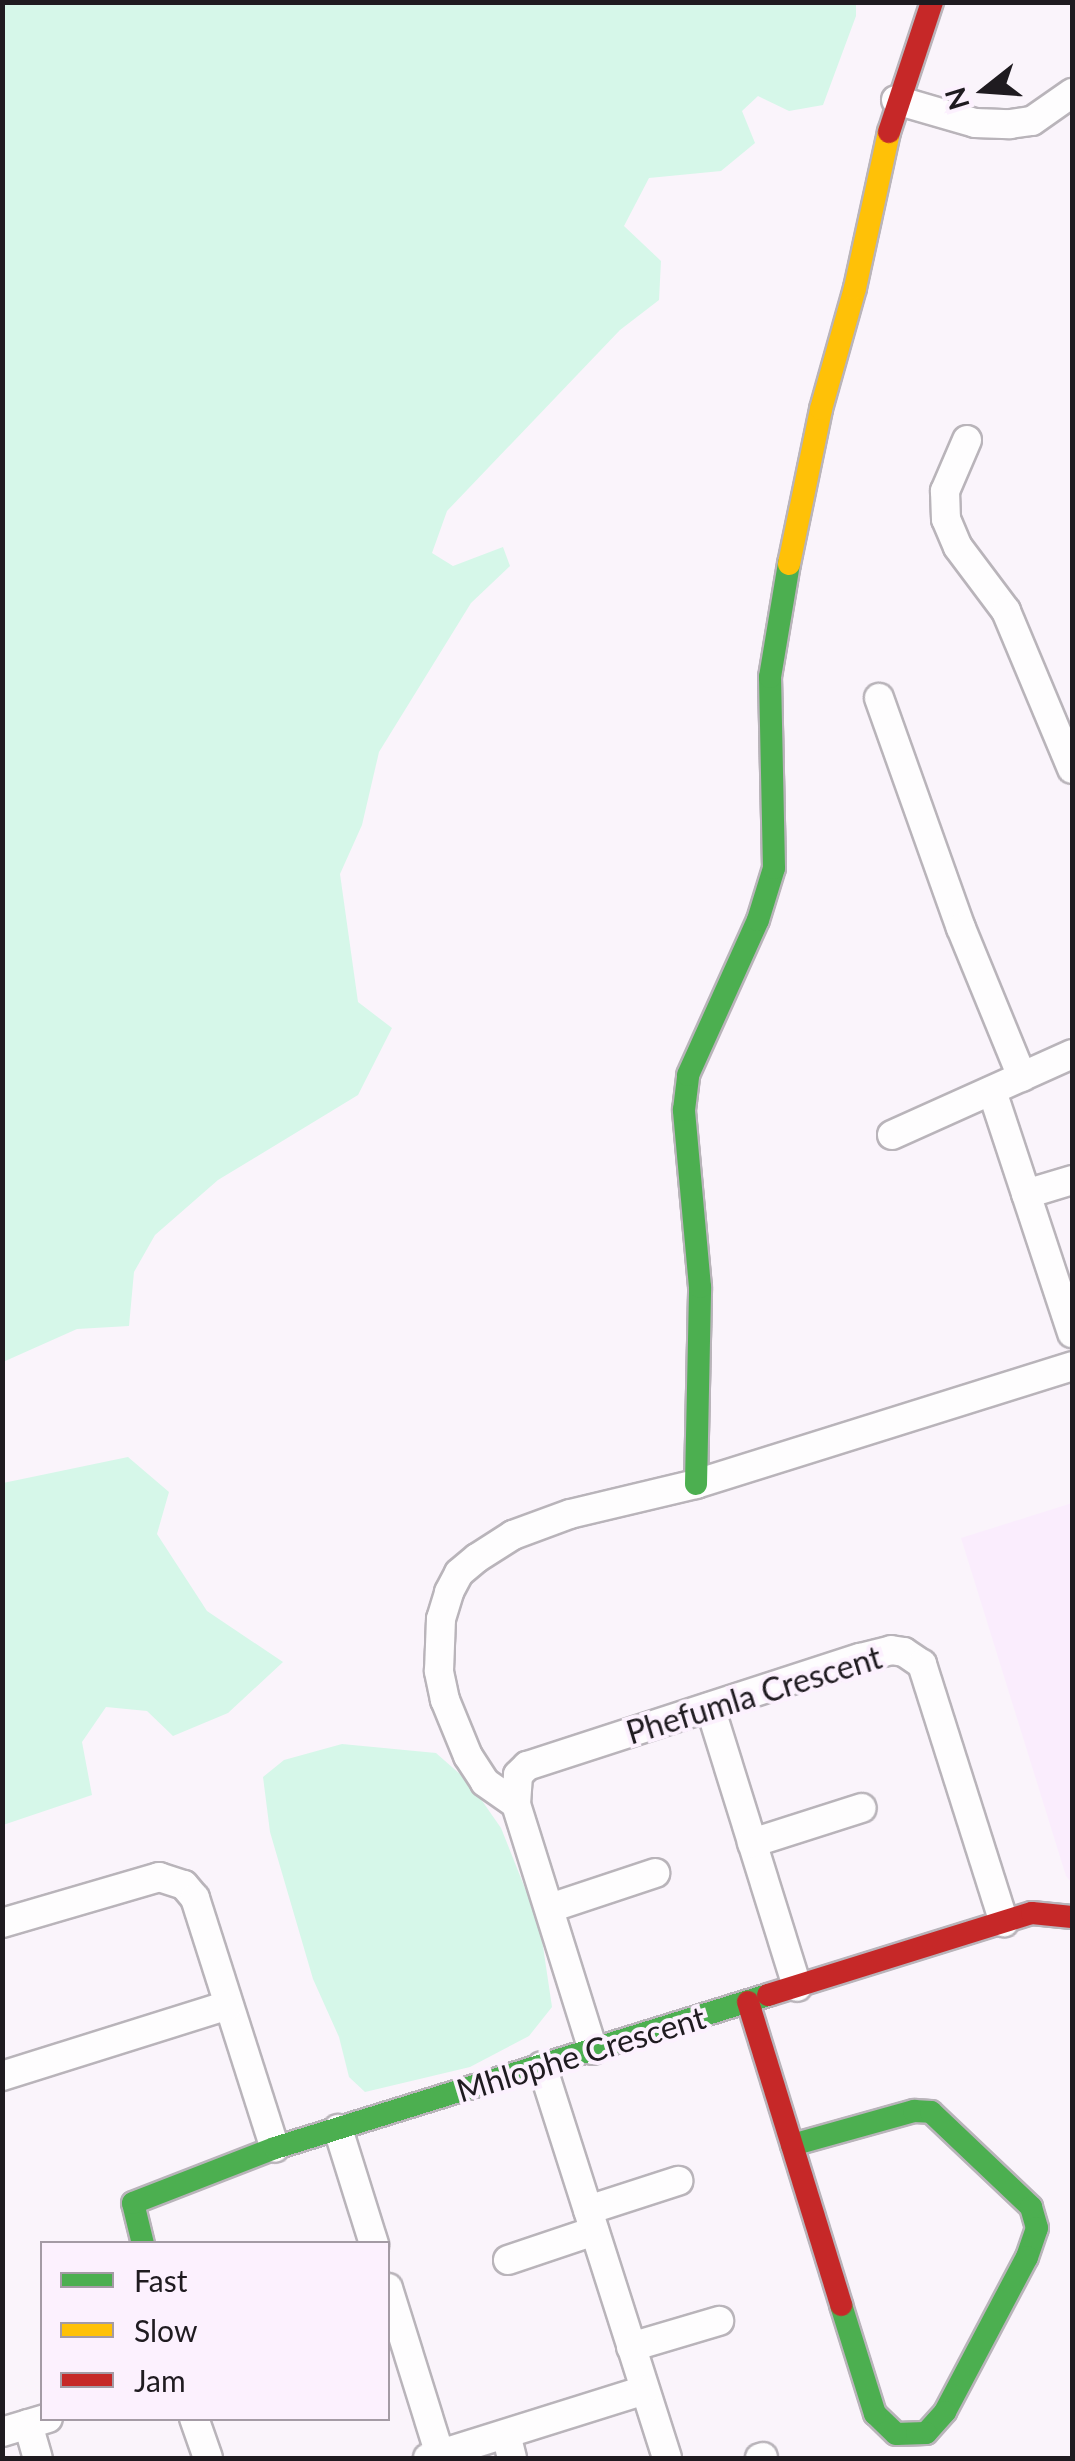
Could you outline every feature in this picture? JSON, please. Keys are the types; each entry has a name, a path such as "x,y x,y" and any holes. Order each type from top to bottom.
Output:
{"street":[{"path":"696,1484 700,1287 684,1110 688,1075 758,920 774,868 770,677 821,408 855,288 896,100 932,2"},
{"path":"896,100 975,123 1010,124 1032,121 1072,93"},
{"path":"967,440 946,492 946,519 958,547 1006,611 1072,769"},
{"path":"879,698 961,928 1022,1077"},
{"path":"892,1135 1072,1054"},
{"path":"992,1092 1072,1333"},
{"path":"1026,1194 1072,1180"},
{"path":"593,2050 516,1804 485,1782 445,1700 438,1654 440,1620 459,1573 512,1536 541,1524 696,1484 1072,1366"},
{"name":"Phefumla Crescent","path":"516,1804 515,1784 527,1766 891,1650 915,1658 926,1672 1004,1922"},
{"path":"710,1707 797,1987"},
{"path":"752,1843 862,1808"},
{"path":"550,1908 655,1873"},
{"path":"2,1923 159,1878 176,1881 194,1898 275,2148"},
{"name":"Mhlophe Crescent","path":"142,2241 133,2203 275,2148 1032,1913 1072,1917"},
{"path":"748,2002 792,2145 875,2414 896,2434 926,2432 946,2412 1027,2257 1038,2228 1032,2207 931,2112 914,2111 792,2145"},
{"path":"2,2076 228,2004"},
{"path":"542,2066 667,2458"},
{"path":"338,2129 373,2241"},
{"path":"508,2260 678,2181"},
{"path":"390,2299 434,2457 509,2446 645,2390"},
{"path":"631,2348 719,2321"},
{"path":"195,2421 208,2458"},
{"path":"26,2425 38,2458"}],"shaded area":[{"path":"1072,1503 1072,1883 1066,1876 961,1538"}],"green space":[{"path":"3,3 856,3 856,16 823,105 789,111 758,96 742,111 755,143 721,171 649,178 624,226 661,261 659,300 620,330 447,511 432,553 453,566 503,547 510,566 471,603 379,752 362,825 340,874 358,1002 392,1028 358,1095 218,1180 155,1235 134,1272 129,1326 77,1329 3,1362"},
{"path":"128,1457 169,1492 157,1534 207,1611 283,1662 228,1713 173,1736 147,1711 106,1707 82,1742 92,1795 3,1825 3,1483"},
{"path":"342,1744 436,1753 469,1782 501,1828 540,1926 552,2007 529,2036 470,2067 365,2092 349,2077 339,2037 313,1979 270,1832 263,1777 284,1760"}],"traffic: fast":[{"path":"696,1484 700,1287 684,1110 688,1075 758,920 774,868 770,677 789,564"},
{"path":"142,2241 133,2203 275,2148 768,1995"},
{"path":"792,2145 914,2111 931,2112 1031,2207 1037,2228 1027,2257 945,2412 926,2433 896,2434 875,2414 841,2305"}],"traffic: slow":[{"path":"789,564 821,409 855,288 889,132"}],"traffic: jam":[{"path":"889,132 932,2"},
{"path":"768,1995 1032,1913 1072,1917"},
{"path":"748,2002 841,2305"}]}
